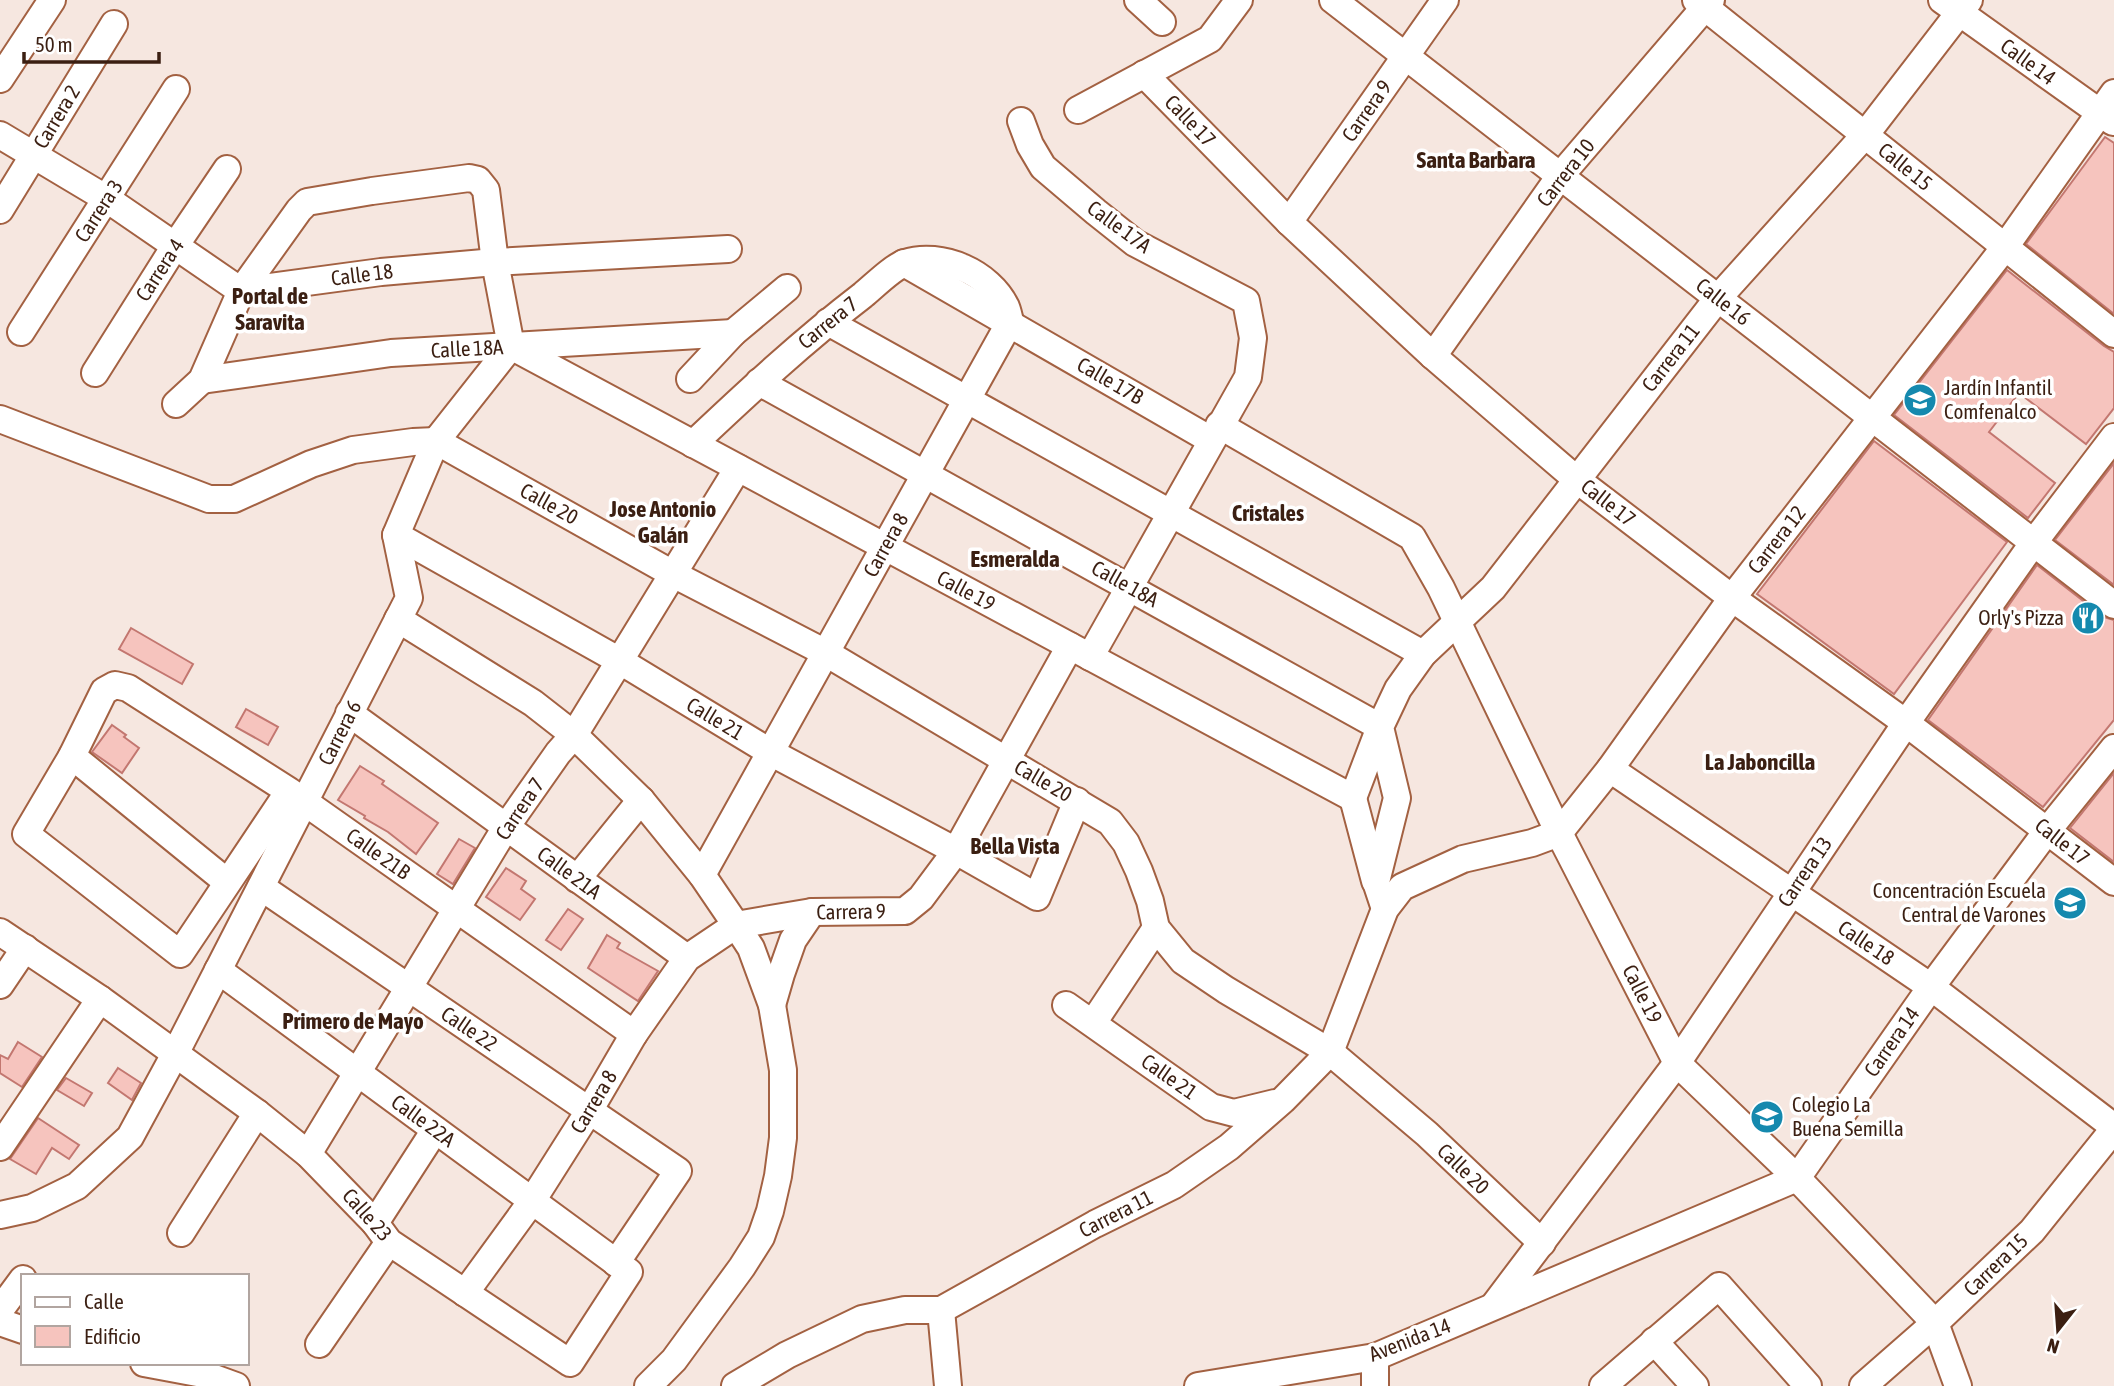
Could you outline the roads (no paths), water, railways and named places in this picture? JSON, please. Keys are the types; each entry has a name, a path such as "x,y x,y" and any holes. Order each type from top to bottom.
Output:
{"street":[{"path":"0,79 52,0"},
{"path":"1138,0 1162,22"},
{"path":"1078,110 1210,39 1239,0"},
{"name":"Calle 16","path":"1333,0 2114,605"},
{"name":"Carrera 9","path":"1289,222 1445,0"},
{"name":"Calle 15","path":"1704,3 2114,334"},
{"name":"Carrera 10","path":"1433,356 1560,176 1704,3"},
{"name":"Carrera 11","path":"1381,727 1398,688 1423,654 1493,588 1718,298 1865,135 1957,4"},
{"name":"Calle 14","path":"1957,4 2109,110"},
{"name":"Carrera 2","path":"0,209 114,24"},
{"name":"Calle 17","path":"1144,74 1289,222 1433,356 1576,479 1732,598 1906,723 2114,882"},
{"name":"Carrera 3","path":"21,332 176,89"},
{"name":"Carrera 12","path":"1559,833 1610,769 1732,598 2109,110"},
{"name":"Calle 17A","path":"1021,121 1030,145 1043,167 1096,212 1135,243 1246,301"},
{"path":"0,135 107,199 241,291"},
{"name":"Carrera 4","path":"94,373 227,169"},
{"path":"176,404 202,380 241,291 307,202 469,178 478,180 486,190 495,262 511,346 436,441 396,535"},
{"name":"Calle 18","path":"241,291 381,272 495,262 729,249"},
{"name":"Carrera 7","path":"693,444 828,322 904,263 1010,323"},
{"path":"690,379 733,332 787,288"},
{"name":"Carrera 9","path":"736,925 812,912 905,911 921,898 956,851 1007,760 1080,652 1129,587 1248,377 1253,338 1246,301"},
{"path":"828,322 1423,654"},
{"name":"Carrera 8","path":"702,875 1010,323"},
{"name":"Calle 17B","path":"1010,323 1412,537"},
{"name":"Calle 18A","path":"202,380 391,353 733,332"},
{"name":"Calle 19","path":"511,346 1353,799"},
{"name":"Calle 18A","path":"759,382 1381,727"},
{"path":"0,419 209,499 234,499 311,464 354,450 436,441"},
{"name":"Carrera 13","path":"1495,1306 1677,1063 1906,723 2034,542 2114,437"},
{"name":"Calle 20","path":"436,441 673,573 825,653 1110,822 1126,843 1150,901 1156,929 1183,961 1329,1052 1427,1134 1542,1243"},
{"name":"Carrera 7","path":"308,1154 506,827 574,735 737,468"},
{"name":"Carrera 6","path":"0,1215 32,1208 77,1186 130,1137 261,887 296,797 349,713 410,598 396,535"},
{"name":"Calle 21","path":"396,535 620,661 770,752 1037,897 1077,801"},
{"name":"Calle 19","path":"1412,537 1441,588 1559,833 1677,1063 1797,1178 1936,1323 1958,1386"},
{"path":"398,620 533,703 574,735 641,800 702,875 751,948 772,1005 783,1070 783,1138 770,1211 761,1237 742,1267 674,1360 648,1386"},
{"name":"Calle 21B","path":"72,756 104,691 115,685 128,688 296,797 634,1034"},
{"name":"Calle 21A","path":"349,713 687,958"},
{"path":"1381,727 1353,799 1385,909"},
{"path":"1376,882 1397,798 1381,727"},
{"name":"Carrera 14","path":"1797,1178 1931,987 2047,831 2114,748"},
{"path":"227,882 72,756 26,834 180,954 227,882 296,797"},
{"name":"Calle 18","path":"1610,769 1931,987 2114,1128"},
{"path":"577,879 641,800"},
{"path":"1385,909 1402,887 1432,872 1463,859 1532,843 1559,833"},
{"name":"Calle 22","path":"261,887 678,1171 622,1267"},
{"name":"Carrera 11","path":"734,1386 787,1355 862,1319 905,1310 941,1310 1095,1224 1174,1185 1229,1147 1283,1100 1329,1052 1385,909"},
{"path":"772,1005 793,940 812,912"},
{"name":"Carrera 8","path":"466,1293 532,1201 634,1034 687,958 736,925"},
{"path":"1093,1023 1156,929"},
{"name":"Calle 23","path":"0,932 100,999 257,1113 308,1154 382,1232 570,1363 622,1267"},
{"path":"0,985 25,948"},
{"name":"Calle 22A","path":"218,970 622,1267"},
{"path":"0,1147 100,999"},
{"name":"Calle 21","path":"1066,1005 1211,1107 1234,1113 1283,1100"},
{"path":"181,1233 257,1113"},
{"name":"Carrera 15","path":"1863,1386 1936,1323 2032,1231 2114,1128"},
{"path":"319,1344 435,1130"},
{"path":"1495,1306 1797,1178"},
{"path":"0,1310 21,1282"},
{"path":"1603,1386 1719,1286 1808,1386"},
{"name":"Avenida 14","path":"1198,1386 1375,1357 1495,1306"},
{"path":"941,1310 948,1386"},
{"path":"0,1322 21,1329"},
{"path":"1654,1342 1695,1386"},
{"path":"1375,1357 1375,1386"},
{"path":"156,1365 203,1374 236,1386"}],"place":[{"name":"Jardín Infantil Comfenalco","path":"1920,400"},
{"name":"Orly's Pizza","path":"2088,618"},
{"name":"Concentración Escuela Central de Varones","path":"2070,903"},
{"name":"Colegio La Buena Semilla","path":"1767,1117"}],"district":[{"name":"Santa Barbara","path":"1476,160"},
{"name":"Portal de Saravita","path":"270,309"},
{"name":"Cristales","path":"1268,513"},
{"name":"Jose Antonio Galán","path":"663,522"},
{"name":"Esmeralda","path":"1015,559"},
{"name":"La Jaboncilla","path":"1760,762"},
{"name":"Bella Vista","path":"1015,846"},
{"name":"Primero de Mayo","path":"353,1021"}]}
